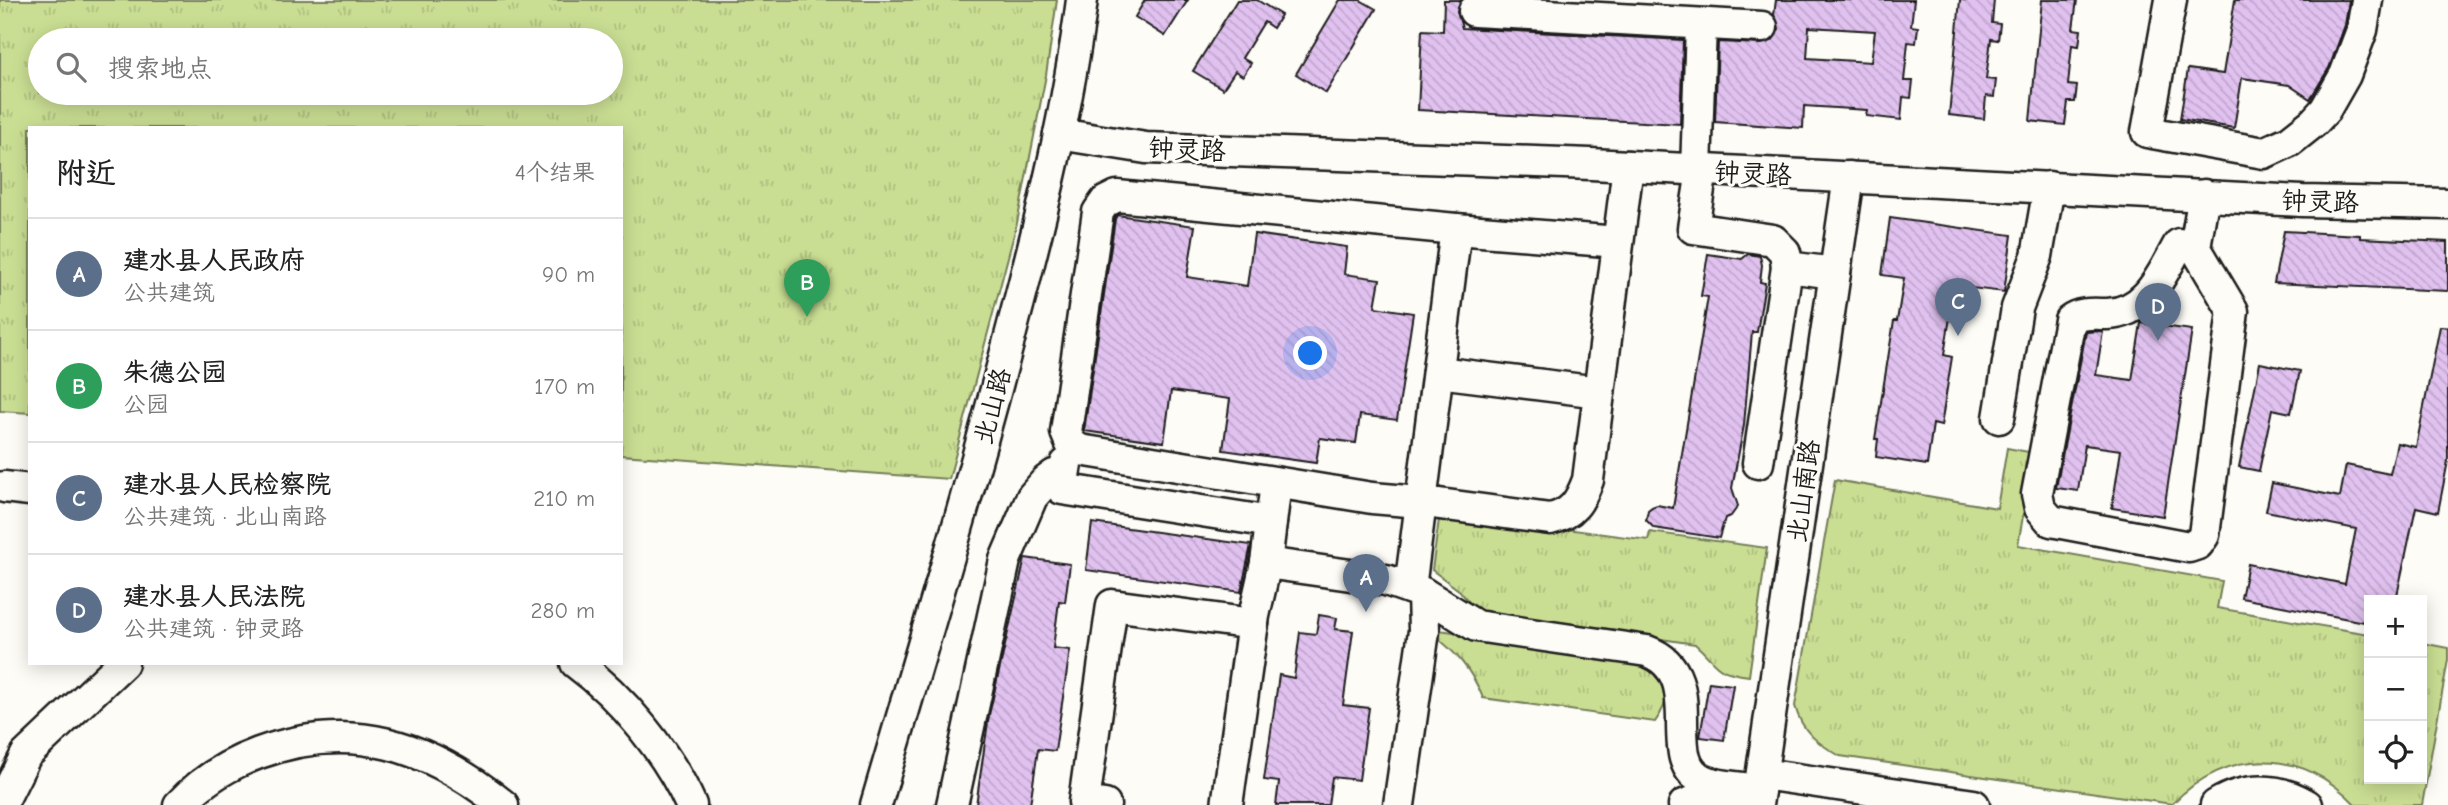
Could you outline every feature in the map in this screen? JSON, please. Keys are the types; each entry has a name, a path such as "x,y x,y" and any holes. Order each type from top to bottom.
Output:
{"street":[{"name":"北山路","path":"897,805 1009,422 1064,209 1082,0"},
{"name":"北山路","path":"876,805 990,417 1045,204 1069,136 1101,0"},
{"path":"2171,0 2147,132 2264,153 2302,133 2325,110 2355,53 2367,0"},
{"path":"1474,12 1762,27"},
{"path":"1701,25 1699,170 1693,228 1773,240 1786,252 1787,267 1758,463"},
{"name":"钟灵路","path":"1069,136 1146,148 1628,166 2262,198 2448,204"},
{"path":"2262,198 2264,153"},
{"path":"1618,242 1117,197 1110,199 1098,212 1066,432 1071,444 1080,450 1276,483 1372,498 1550,519 1568,513 1579,502 1588,480 1628,166"},
{"name":"北山南路","path":"1754,793 1849,177"},
{"path":"1999,418 2017,308 2036,256 2049,187"},
{"path":"2195,247 2179,244 2151,293 2136,306 2116,313 2077,314 2070,320 2037,494 2039,508 2051,521 2189,547 2199,544 2204,535 2232,312 2195,247 2204,195"},
{"path":"1399,805 1424,631 1417,590 1421,502 1456,229"},
{"path":"1787,267 1835,273"},
{"path":"1438,372 1599,392"},
{"path":"1071,444 1062,489 1271,523"},
{"path":"952,805 1005,560 1032,497 1054,475 1064,474"},
{"path":"1227,805 1253,624 1266,563 1276,483"},
{"path":"1266,563 1386,580 1417,590 1476,626 1659,655 1679,682 1682,694 1683,752 1692,770 1703,781 1754,793 1974,805"},
{"path":"1105,805 1084,802 1112,605 1253,624"},
{"path":"1,805 26,755 121,665"},
{"path":"578,665 603,686 650,739 678,780 691,805"},
{"path":"179,805 200,785 240,760 292,742 340,737 376,741 436,760 473,781 503,805"},
{"path":"2216,805 2231,796 2262,791 2292,797 2307,805"},
{"path":"1684,805 1754,793"}],"green space":[{"path":"0,0 1057,0 1046,75 1017,223 949,479 623,455 623,126 28,126 28,413 0,411"},
{"path":"2007,448 2034,453 2018,545 2222,581 2217,608 2364,633 2364,784 2426,784 2422,805 2356,805 2335,786 2312,772 2289,764 2264,761 2240,764 2216,772 2193,785 2172,804 1840,756 1824,746 1806,730 1795,706 1835,480 1997,508"},
{"path":"1440,512 1648,540 1650,532 1767,548 1749,676 1722,669 1695,644 1477,612 1460,591 1432,570"},
{"path":"1432,629 1648,659 1664,682 1664,705 1655,722 1483,698 1468,670 1448,647 1431,633"},
{"path":"2427,644 2448,648 2427,777"}],"building":[{"path":"1145,0 1188,0 1165,36 1135,17"},
{"path":"1237,0 1257,0 1281,15 1273,28 1264,22 1242,58 1251,63 1243,76 1235,71 1223,89 1193,71"},
{"path":"1340,0 1360,0 1376,9 1326,93 1296,74"},
{"path":"1444,0 1461,0 1457,11 1462,28 1683,40 1680,124 1418,110 1422,30 1443,31"},
{"path":"1776,0 1914,0 1911,26 1918,27 1916,43 1908,42 1904,81 1913,81 1911,98 1903,97 1901,120 1866,116 1867,110 1804,106 1803,128 1715,122 1718,42 1761,44 1772,41 1779,29 1774,15","holes":["1809,27 1875,31 1871,62 1807,58"]},
{"path":"1960,0 1994,0 1992,23 2000,24 1998,40 1991,39 1986,79 1996,80 1994,97 1986,96 1984,119 1949,115"},
{"path":"2042,0 2077,0 2073,29 2081,30 2079,46 2072,45 2068,85 2077,86 2075,102 2068,102 2065,125 2030,121"},
{"path":"2235,0 2349,0 2345,25 2329,68 2310,99 2289,85 2242,78 2234,128 2180,119 2188,69 2223,74"},
{"path":"1117,215 1195,226 1187,277 1247,286 1254,234 1347,247 1344,274 1380,279 1375,307 1413,313 1397,420 1360,415 1356,443 1320,438 1316,463 1223,450 1230,399 1171,391 1164,442 1084,431"},
{"path":"1890,218 2012,235 2004,292 1955,286 1944,355 1952,357 1941,426 1933,424 1927,465 1876,457 1878,439 1875,439 1894,321 1897,321 1904,278 1882,275"},
{"path":"2284,231 2448,242 2448,291 2274,283"},
{"path":"1708,254 1742,259 1748,254 1760,256 1760,282 1765,283 1757,332 1752,332 1744,425 1732,488 1738,506 1731,516 1725,518 1719,538 1654,528 1646,520 1648,510 1652,507 1657,505 1673,508 1708,297 1701,296"},
{"path":"2141,323 2192,330 2163,516 2112,508 2121,450 2085,445 2078,491 2056,488 2086,332 2103,331 2096,375 2132,380"},
{"path":"2440,326 2448,327 2448,461 2438,512 2416,507 2397,595 2364,595 2364,622 2241,598 2248,564 2345,584 2356,529 2266,511 2272,483 2340,497 2346,465 2390,474 2397,443 2416,447"},
{"path":"2260,363 2300,371 2291,413 2272,409 2259,471 2239,467"},
{"path":"1092,523 1251,545 1241,592 1086,570"},
{"path":"1025,558 1070,564 1065,602 1059,601 1053,648 1070,650 1055,751 1038,749 1030,805 976,805 989,715"},
{"path":"1319,615 1337,618 1335,629 1353,631 1343,705 1369,708 1359,780 1332,777 1328,805 1276,805 1279,782 1264,780 1279,675 1294,678 1300,632 1316,634"},
{"path":"1709,682 1733,685 1724,740 1700,737"}],"place":[{"name":"朱德公园","path":"807,317"},
{"name":"建水县人民检察院","path":"1958,336"},
{"name":"建水县人民法院","path":"2158,341"},
{"name":"建水县人民政府","path":"1366,612"}]}
